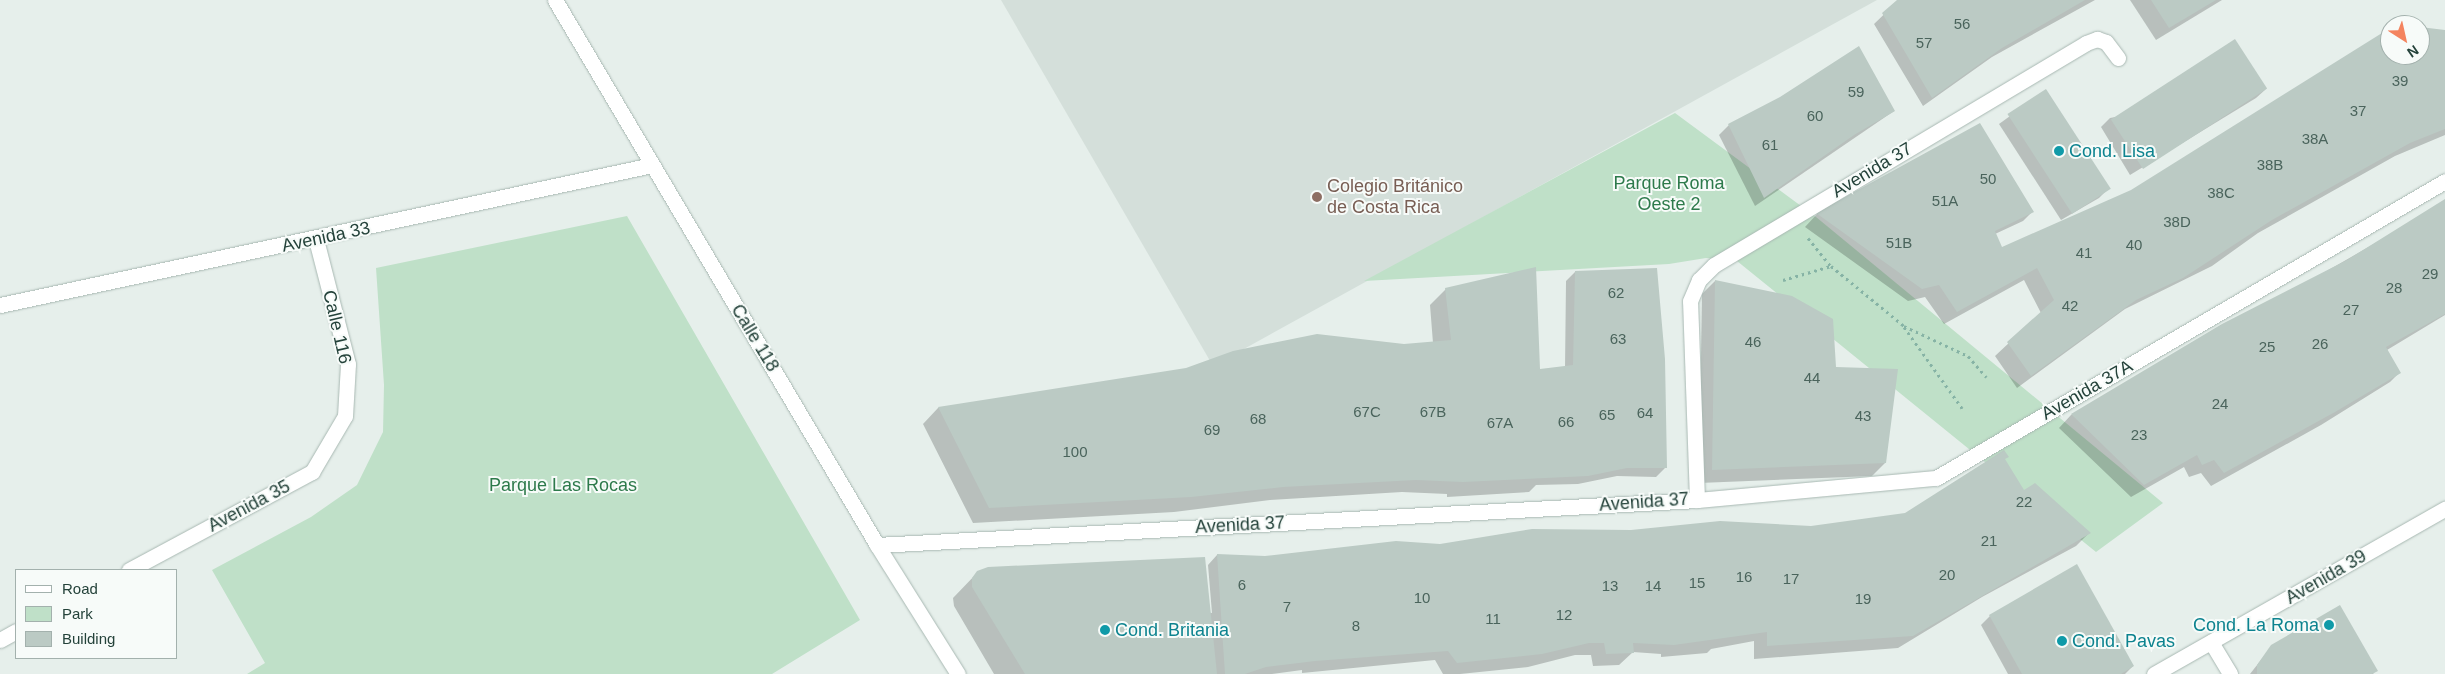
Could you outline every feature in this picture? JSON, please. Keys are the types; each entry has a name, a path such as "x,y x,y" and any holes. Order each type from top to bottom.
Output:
{"street":[{"name":"Calle 118","path":"555,0 877,545 958,674"},
{"name":"Avenida 37","path":"877,545 1697,500 1690,300 1699,280 1714,265 2086,42 2096,40 2106,42 2118,58"},
{"name":"Avenida 33","path":"0,305 316,239 652,165"},
{"name":"Avenida 37A","path":"1697,500 1936,478 2445,181"},
{"name":"Calle 116","path":"316,239 348,364 345,416"},
{"name":"Avenida 35","path":"131,569 312,472 345,416"},
{"name":"Avenida 39","path":"2154,674 2443,514"},
{"path":"0,640 15,632"},
{"path":"2211,642 2230,674"}],"path":[{"path":"1791,218 1831,266 1904,326 1968,356 1986,378"},
{"path":"1783,280 1831,266"},
{"path":"1904,326 1962,408"}],"shaded area":[{"name":"Colegio Británico de Costa Rica","path":"1001,0 1877,0 1213,366"}],"green space":[{"name":"Parque Roma Oeste 2","path":"1675,113 1816,217 2163,503 2096,552 1737,261 1706,258 1669,264 1364,281"},
{"name":"Parque Las Rocas","path":"627,216 860,620 772,674 247,674 265,663 212,570 311,517 357,485 383,432 384,385 376,268"}],"building":[{"path":"1897,0 2085,0 2002,48 1932,98 1882,13"},
{"path":"2151,0 2216,0 2169,28"},
{"path":"2430,28 2445,30 2445,129 2410,143 2272,220 2183,278 2136,300 2031,376 2007,342 2054,300 2037,268 1957,312 1939,285 1922,289 1816,213 1980,123 2034,212 1995,231 2002,247 2131,190 2380,34 2380,65 2430,65"},
{"path":"2235,39 2267,88 2143,169 2111,120"},
{"path":"1859,46 1895,111 1854,135 1764,198 1728,124 1780,97"},
{"name":"Cond. Lisa","path":"2046,89 2111,189 2072,214 2007,114"},
{"path":"2445,199 2445,314 2386,347 2401,373 2335,412 2224,473 2214,460 2202,465 2197,455 2144,485 2071,414 2222,324 2347,260"},
{"path":"1536,267 1540,369 1573,365 1575,271 1657,268 1665,359 1667,468 1627,468 1588,476 1463,482 1416,480 1283,487 1191,497 989,508 938,407 1186,368 1233,351 1317,334 1404,344 1451,340 1445,288"},
{"path":"1715,280 1792,296 1833,319 1836,367 1898,369 1886,463 1712,470"},
{"path":"2004,450 2009,457 2005,459 2024,490 2035,483 2091,533 1913,636 1767,646 1767,632 1674,645 1633,643 1634,653 1606,654 1604,643 1589,643 1542,654 1457,663 1448,651 1315,661 1266,667 1245,674 1225,674 1217,554 1265,556 1396,541 1440,544 1532,529 1631,530 1720,521 1811,526 1905,513"},
{"name":"Cond. Britania","path":"1205,557 1217,674 1025,674 972,587 972,578 977,571 988,567"},
{"name":"Cond. Pavas","path":"2077,564 2134,666 2121,674 2022,674 1989,615"},
{"name":"Cond. La Roma","path":"2340,605 2378,671 2372,674 2257,674 2257,665 2271,645"}],"place":[{"name":"Cond. Lisa","path":"2059,151"},
{"name":"Colegio Británico de Costa Rica","path":"1317,197"},
{"name":"Cond. La Roma","path":"2329,625"},
{"name":"Cond. Britania","path":"1105,630"},
{"name":"Cond. Pavas","path":"2062,641"}]}
